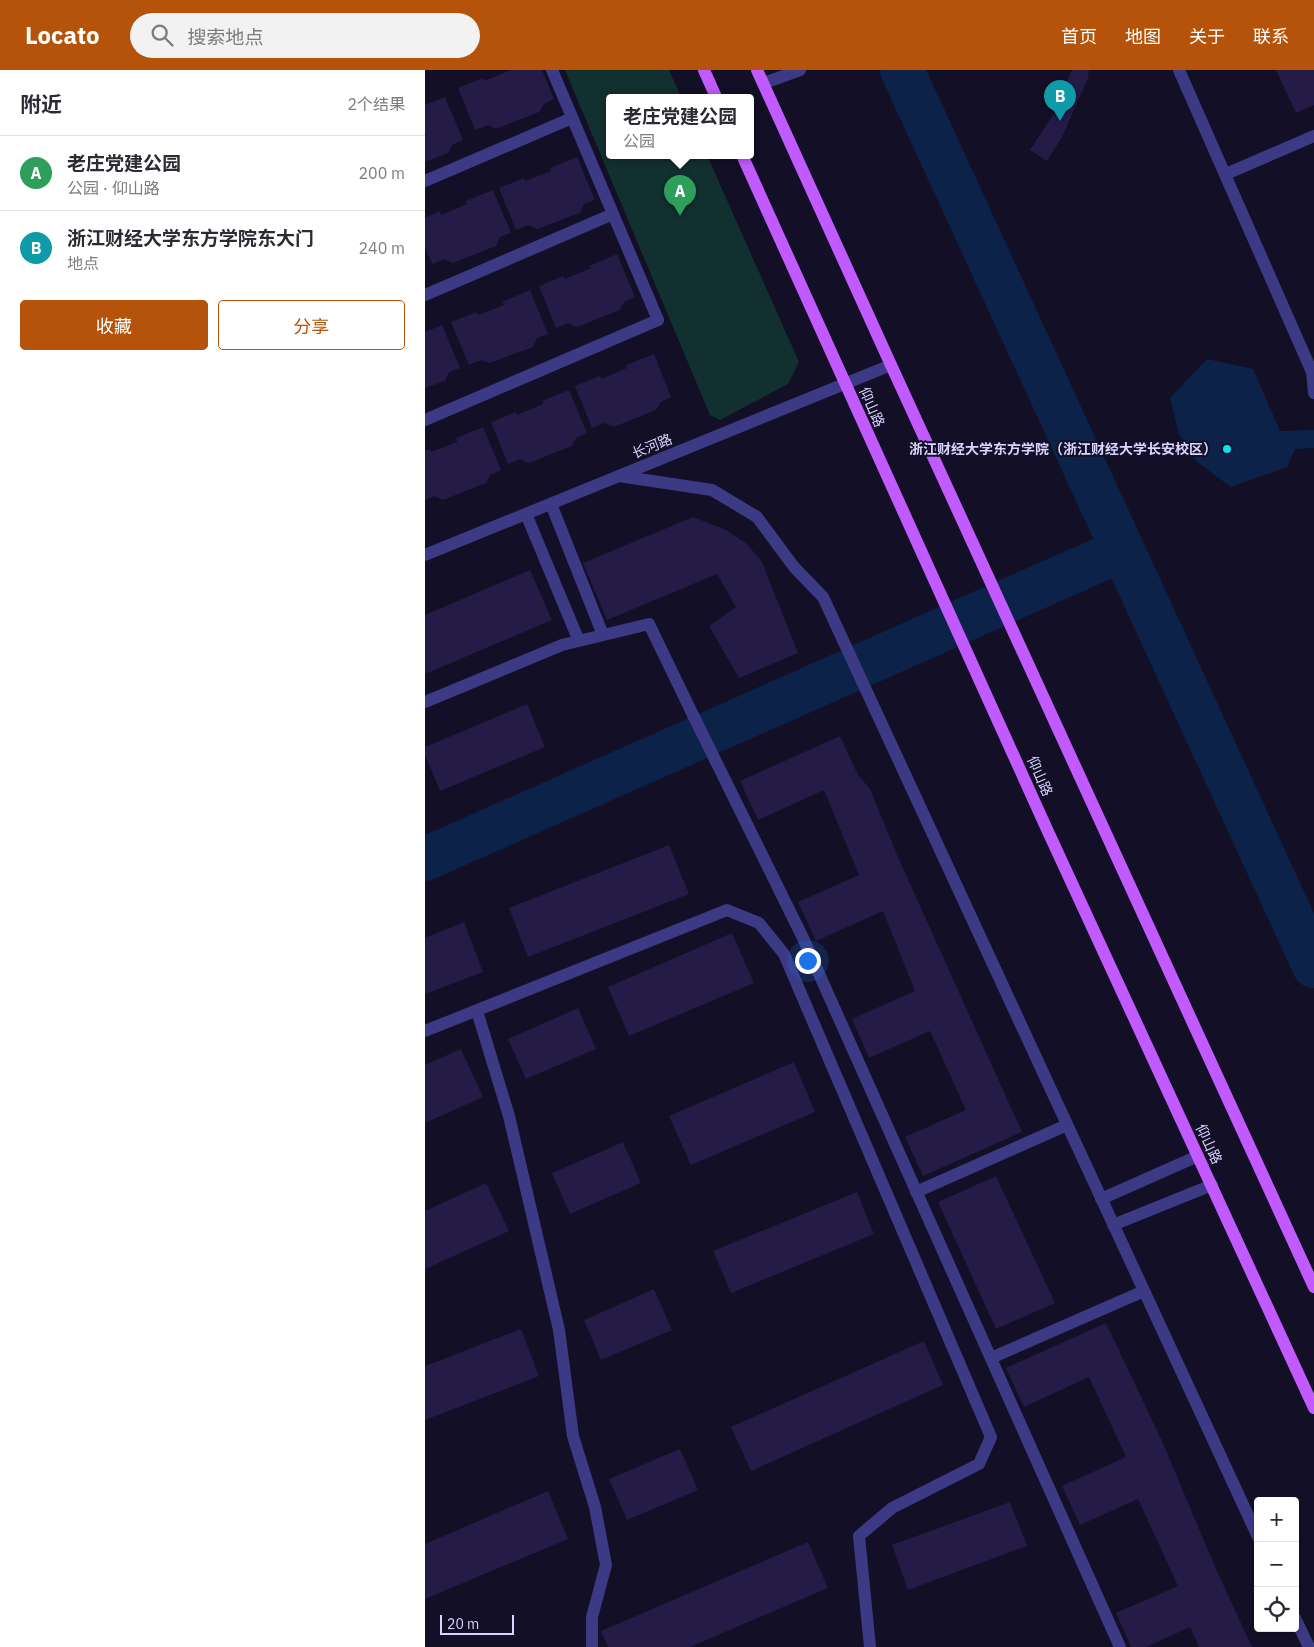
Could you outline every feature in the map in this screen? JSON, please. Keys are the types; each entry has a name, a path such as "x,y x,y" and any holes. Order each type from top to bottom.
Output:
{"main road":[{"path":"704,70 715,94"},
{"path":"757,70 1314,1287"},
{"name":"仰山路","path":"744,159 917,544 1314,1408"}],"street":[{"path":"425,420 657,320 552,70"},
{"path":"1179,70 1312,372 1314,393"},
{"path":"764,83 796,72"},
{"path":"425,181 572,118"},
{"path":"1226,174 1314,136"},
{"path":"425,295 613,214"},
{"name":"长河路","path":"425,555 891,365"},
{"path":"619,476 712,490 757,517 794,566 823,597 1254,1528"},
{"path":"551,504 603,635"},
{"path":"526,514 579,641"},
{"path":"425,702 562,645 649,624 803,938 1120,1647"},
{"path":"425,1031 727,910 759,923 784,954 991,1437 979,1464 892,1508 859,1536 870,1647"},
{"path":"477,1011 511,1126 559,1330 573,1436 595,1507 606,1565 591,1617 592,1647"},
{"path":"916,1192 1067,1125"},
{"path":"1101,1198 1198,1156"},
{"path":"1113,1225 1212,1185"},
{"path":"991,1358 1144,1291"},
{"path":"1299,1626 1309,1647"}],"green space":[{"path":"565,70 669,70 680,94 606,94 606,159 709,159 799,362 788,384 720,420 710,415"}],"water":[{"path":"1207,359 1253,369 1280,431 1314,430 1314,448 1295,449 1287,467 1231,487 1197,462 1179,434 1170,398"}],"building":[{"path":"511,70 542,70 554,99 544,104 539,112 496,129 488,125 475,130 458,88 483,78 484,81"},
{"path":"1072,70 1089,70 1088,78 1062,137 1047,161 1030,150 1054,113"},
{"path":"1276,70 1314,70 1314,105 1296,113"},
{"path":"445,97 463,140 452,145 448,153 425,162 425,105"},
{"path":"577,157 595,200 584,204 580,213 537,229 528,225 516,230 499,188 524,178 525,181 551,171 550,168"},
{"path":"493,190 511,233 500,237 496,246 453,263 444,259 432,264 425,246 425,218 440,211 441,215 467,204 466,201"},
{"path":"617,254 635,297 624,302 620,310 577,327 568,323 556,328 539,286 563,276 565,279"},
{"path":"530,290 548,334 537,338 533,347 490,363 481,360 469,365 451,322 477,312 478,315 504,305 502,302"},
{"path":"442,325 460,368 449,372 445,381 425,388 425,332"},
{"path":"654,354 671,397 661,402 656,410 614,427 605,423 592,428 575,386 600,376 601,379 627,368 626,365"},
{"path":"569,390 587,433 576,438 572,446 529,463 520,459 508,464 491,422 516,412 517,415 543,404 542,401"},
{"path":"483,427 501,470 490,475 486,483 443,500 434,496 425,500 425,451 430,449 431,452 457,442 456,438"},
{"path":"693,517 726,530 747,544 762,562 798,653 739,678 709,626 736,607 717,574 607,620 583,563"},
{"path":"530,570 552,620 425,674 425,615"},
{"path":"527,704 545,747 440,791 425,755 425,747"},
{"path":"840,736 858,775 870,789 898,857 1022,1132 923,1176 905,1137 966,1110 930,1031 869,1058 852,1019 915,991 883,911 816,941 798,902 859,875 824,790 758,820 740,781"},
{"path":"669,845 689,894 528,957 509,908"},
{"path":"464,922 483,972 425,994 425,938"},
{"path":"732,933 754,983 629,1036 608,987"},
{"path":"578,1008 596,1049 526,1079 508,1039"},
{"path":"461,1049 483,1097 425,1123 425,1065"},
{"path":"794,1062 815,1112 691,1165 669,1116"},
{"path":"623,1142 641,1183 570,1214 552,1173"},
{"path":"996,1176 1055,1303 996,1329 938,1202"},
{"path":"486,1183 509,1231 425,1269 425,1211"},
{"path":"857,1192 874,1234 731,1293 713,1251"},
{"path":"654,1289 672,1330 601,1360 584,1320"},
{"path":"1106,1323 1162,1441 1216,1569 1252,1647 1199,1647 1190,1627 1146,1647 1131,1647 1116,1613 1178,1586 1138,1499 1080,1525 1062,1486 1126,1457 1089,1377 1024,1407 1006,1368"},
{"path":"521,1329 539,1376 425,1420 425,1366"},
{"path":"924,1341 943,1385 751,1471 731,1427"},
{"path":"680,1449 698,1490 627,1520 609,1479"},
{"path":"548,1491 568,1539 425,1599 425,1544"},
{"path":"1010,1502 1027,1546 908,1590 892,1545"},
{"path":"808,1542 828,1588 690,1647 608,1647 601,1631"}],"waterway":[{"path":"902,70 1314,966"},
{"path":"425,859 1122,550"}],"place":[{"name":"浙江财经大学东方学院东大门","path":"1060,121"},
{"name":"老庄党建公园","path":"680,216"},
{"name":"浙江财经大学东方学院（浙江财经大学长安校区）","path":"1227,449"}]}
